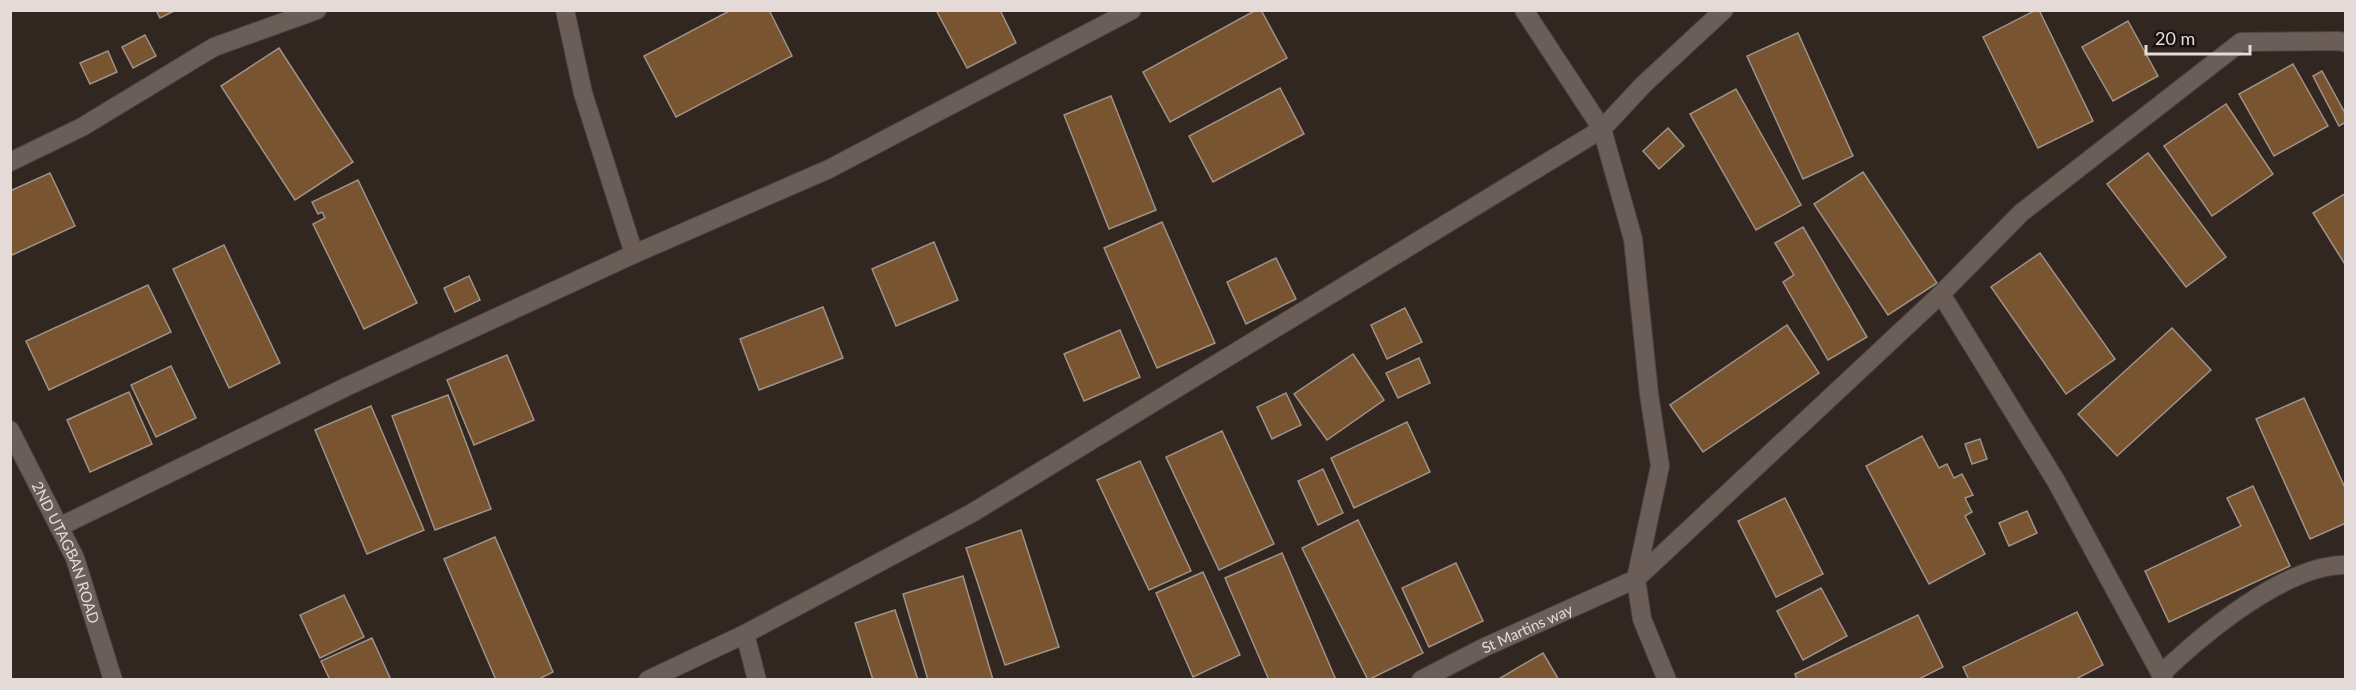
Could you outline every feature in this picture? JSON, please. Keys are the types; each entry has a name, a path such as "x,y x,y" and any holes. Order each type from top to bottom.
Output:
{"street":[{"path":"10,162 82,126 214,47 317,10"},
{"path":"565,10 583,93 633,254"},
{"path":"59,526 348,386 633,254 829,169 1132,10"},
{"path":"1524,10 1602,129 1633,238 1649,394 1660,466 1636,579 1642,619 1667,680"},
{"path":"648,680 745,634 972,513 1602,129 1643,85 1724,10"},
{"name":"St Martins way","path":"1421,680 1485,647 1636,579 1941,294 2021,213 2241,42 2340,40 2346,43"},
{"path":"1941,294 2056,481 2163,677 2191,646 2256,598 2330,565 2346,565"},
{"name":"2ND UTAGBAN ROAD","path":"10,430 75,558 113,680"},
{"path":"745,634 757,680"}],"building":[{"path":"156,10 176,10 160,18"},
{"path":"731,10 769,10 792,56 676,117 644,56"},
{"path":"936,10 1000,10 1016,43 967,68"},
{"path":"1256,10 1261,10 1287,58 1170,122 1143,72"},
{"path":"2039,10 2093,121 2038,148 1983,37"},
{"path":"2128,21 2158,76 2113,101 2082,47"},
{"path":"1798,33 1853,156 1803,179 1747,56"},
{"path":"145,35 156,56 133,68 122,47"},
{"path":"279,48 353,162 295,200 221,86"},
{"path":"108,51 117,72 90,84 80,63"},
{"path":"2293,64 2328,126 2274,156 2239,94"},
{"path":"2322,71 2346,115 2346,122 2339,126 2313,76"},
{"path":"1280,88 1304,134 1213,182 1189,136"},
{"path":"1736,89 1801,205 1756,230 1690,114"},
{"path":"1111,96 1156,210 1109,229 1064,115"},
{"path":"2226,104 2273,174 2212,216 2164,146"},
{"path":"1668,128 1684,146 1659,169 1643,151"},
{"path":"2148,153 2226,257 2186,287 2107,184"},
{"path":"1863,172 1937,283 1888,315 1814,204"},
{"path":"50,173 75,226 10,256 10,191"},
{"path":"358,180 417,303 364,329 313,224 325,218 322,212 318,214 312,202"},
{"path":"2346,193 2346,266 2313,213"},
{"path":"1162,222 1215,343 1157,368 1104,248"},
{"path":"1803,227 1867,337 1828,360 1783,282 1794,275 1775,243"},
{"path":"934,242 958,300 896,326 872,269"},
{"path":"224,245 280,363 229,388 173,269"},
{"path":"2040,253 2115,359 2066,394 1991,287"},
{"path":"1276,258 1296,299 1246,324 1227,282"},
{"path":"469,276 480,300 455,312 444,288"},
{"path":"148,285 171,332 49,390 26,341"},
{"path":"823,307 843,358 759,390 740,339"},
{"path":"1405,308 1422,342 1387,359 1371,325"},
{"path":"1787,325 1819,373 1703,452 1670,405"},
{"path":"2172,328 2211,370 2117,456 2078,414"},
{"path":"1120,330 1140,377 1084,401 1064,354"},
{"path":"1353,354 1384,400 1327,440 1294,394"},
{"path":"507,355 534,420 474,445 447,380"},
{"path":"1419,358 1430,383 1398,398 1386,373"},
{"path":"171,366 196,418 156,437 131,385"},
{"path":"129,392 152,444 90,472 67,420"},
{"path":"1286,393 1301,425 1272,439 1257,407"},
{"path":"448,395 491,509 435,530 392,416"},
{"path":"2304,398 2346,490 2346,523 2310,539 2256,419"},
{"path":"371,406 424,530 367,554 315,430"},
{"path":"1407,422 1430,472 1354,508 1331,458"},
{"path":"1222,431 1274,544 1219,570 1166,457"},
{"path":"1922,436 1939,468 1947,464 1954,478 1962,474 1973,495 1965,498 1972,512 1965,516 1985,554 1929,584 1866,466"},
{"path":"1980,439 1987,459 1972,464 1965,444"},
{"path":"1140,461 1191,571 1149,590 1097,480"},
{"path":"1323,469 1343,513 1318,525 1298,481"},
{"path":"2253,486 2290,566 2169,622 2145,571 2241,526 2227,498"},
{"path":"1785,498 1823,574 1776,597 1738,521"},
{"path":"2027,511 2037,533 2009,546 1999,523"},
{"path":"1358,520 1423,653 1368,680 1302,548"},
{"path":"1021,530 1059,647 1005,665 966,548"},
{"path":"495,537 553,672 537,680 496,680 444,559"},
{"path":"1282,553 1336,680 1269,680 1225,578"},
{"path":"1456,563 1483,621 1429,647 1402,588"},
{"path":"1203,572 1240,655 1193,677 1156,593"},
{"path":"963,576 993,680 928,680 903,594"},
{"path":"1821,588 1847,636 1803,660 1777,611"},
{"path":"344,595 364,637 320,658 300,615"},
{"path":"895,610 918,680 873,680 855,623"},
{"path":"2077,612 2103,665 2074,680 1969,680 1963,667"},
{"path":"1918,615 1943,667 1917,680 1797,680 1795,674"},
{"path":"372,638 391,680 330,680 321,661"},
{"path":"1543,653 1559,680 1497,680"}]}
